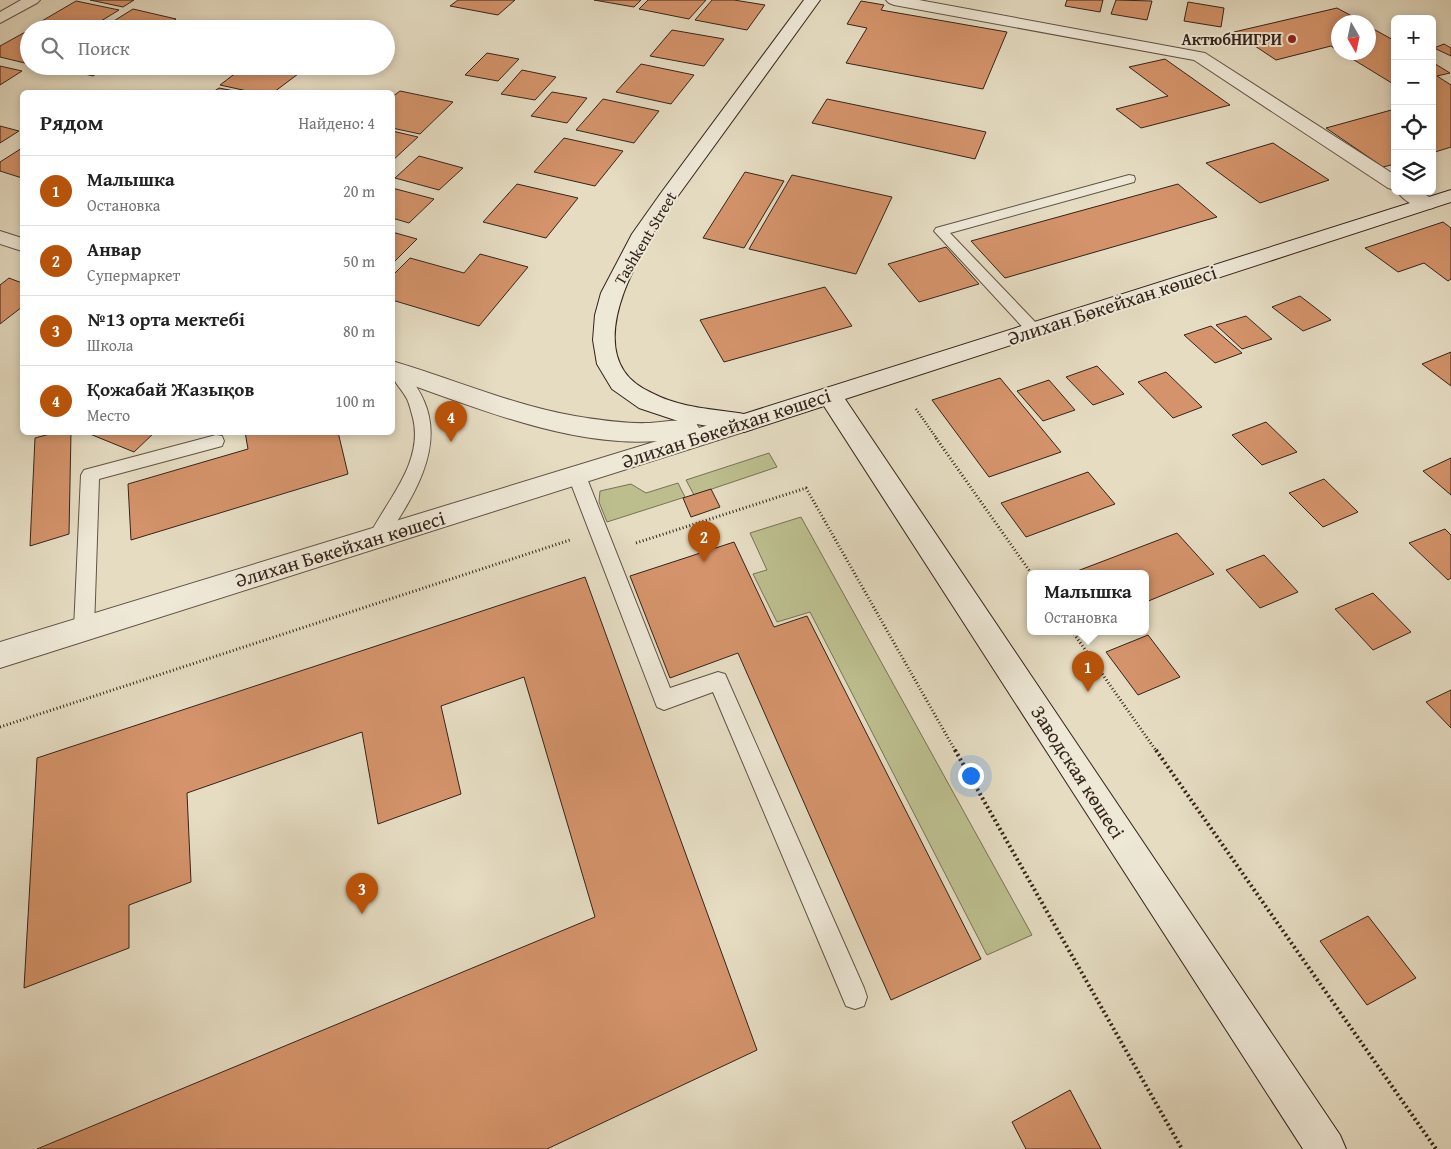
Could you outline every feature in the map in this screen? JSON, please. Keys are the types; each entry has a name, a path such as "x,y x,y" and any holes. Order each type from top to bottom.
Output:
{"street":[{"path":"0,18 32,0"},
{"name":"Tashkent Street","path":"744,423 660,407 632,392 619,382 610,368 606,354 604,339 608,311 611,295 625,266 654,216 812,0"},
{"path":"894,0 1199,56 1391,181"},
{"path":"1412,195 1426,204"},
{"name":"Әлихан Бөкейхан көшесі","path":"0,655 830,396 1451,196"},
{"path":"0,237 20,244"},
{"path":"395,370 506,408 610,432 656,432 744,423"},
{"name":"Заводская көшесі","path":"830,396 1326,1149"}],"lane":[{"path":"1034,330 941,231 1129,179"},
{"path":"377,538 415,472 423,445 422,419 416,400 395,371"},
{"path":"84,629 90,475 216,442"},
{"path":"577,476 664,700 718,681 855,997"}],"path":[{"path":"916,409 1029,570"},
{"path":"607,552 806,488 1182,1149"},
{"path":"0,727 599,531"},
{"path":"1075,635 1436,1149"}],"green space":[{"path":"769,453 777,467 694,495 686,480"},
{"path":"678,483 685,497 607,522 599,502 600,491 631,484 646,493"},
{"path":"801,517 1032,935 987,955 810,612 777,622 753,574 767,570 750,533"}],"building":[{"path":"90,0 134,0 123,7"},
{"path":"458,0 515,0 498,15 450,6"},
{"path":"594,0 641,0 634,7"},
{"path":"648,0 706,0 689,19 639,9"},
{"path":"712,0 734,0 765,5 747,30 695,20"},
{"path":"1067,0 1103,0 1100,12 1065,6"},
{"path":"1116,0 1152,1 1147,20 1111,14"},
{"path":"76,1 119,10 103,20 44,20"},
{"path":"861,1 884,5 881,10 1007,32 983,89 846,63 867,28 847,24"},
{"path":"1188,2 1224,8 1221,27 1184,21"},
{"name":"АктюбНИГРИ","path":"1337,8 1350,15 1331,15 1331,46 1276,60 1234,32"},
{"path":"133,9 176,19 174,20 115,20"},
{"path":"672,30 724,39 704,66 650,56"},
{"path":"1376,30 1391,39 1391,83 1354,60 1376,60"},
{"path":"20,35 20,62 0,57 0,46"},
{"path":"1444,44 1451,48 1451,56 1436,49"},
{"path":"487,53 519,59 498,81 465,75"},
{"path":"1165,59 1230,105 1141,128 1116,109 1168,96 1129,67"},
{"path":"641,64 694,75 671,104 616,92"},
{"path":"1436,64 1450,73 1437,76 1451,85 1451,147 1436,152"},
{"path":"0,66 20,71 20,72 0,85"},
{"path":"522,70 556,77 535,100 501,94"},
{"path":"233,75 297,75 277,90 243,90 220,85"},
{"path":"400,91 453,102 420,134 395,129 395,95"},
{"path":"552,92 587,98 567,123 531,116"},
{"path":"603,99 659,111 634,143 576,130"},
{"path":"827,99 986,132 975,159 812,123"},
{"path":"1391,110 1391,165 1383,167 1326,128"},
{"path":"0,126 19,131 0,143"},
{"path":"395,132 418,137 395,158"},
{"path":"564,138 623,151 595,186 534,172"},
{"path":"1273,143 1329,180 1260,203 1206,163"},
{"path":"20,149 20,177 0,171 0,162"},
{"path":"419,156 463,168 439,190 395,178"},
{"path":"745,172 784,181 744,248 703,238"},
{"path":"792,175 892,197 856,274 749,249"},
{"path":"517,184 578,198 546,238 483,222"},
{"path":"1178,184 1217,217 1005,278 971,241"},
{"path":"395,189 434,199 409,223 395,219"},
{"path":"1443,222 1451,228 1451,279 1448,281 1424,263 1398,272 1365,248"},
{"path":"395,233 417,239 395,261"},
{"path":"946,247 979,284 919,302 888,264"},
{"path":"480,254 528,267 479,326 395,301 395,273 410,258 464,273"},
{"path":"9,278 20,282 20,309 0,324 0,285"},
{"path":"825,287 852,326 724,362 700,320"},
{"path":"1300,296 1331,320 1303,331 1272,307"},
{"path":"1246,316 1272,339 1242,349 1216,325"},
{"path":"1211,326 1242,353 1215,363 1184,335"},
{"path":"1451,352 1451,386 1422,364"},
{"path":"1097,366 1124,394 1093,405 1066,377"},
{"path":"1166,372 1202,407 1173,418 1138,382"},
{"path":"1000,378 1061,452 989,477 932,400"},
{"path":"1049,380 1075,410 1043,421 1017,391"},
{"path":"1266,422 1297,452 1262,465 1232,435"},
{"path":"46,435 71,435 69,534 30,546 35,438"},
{"path":"92,435 152,435 134,452"},
{"path":"246,435 339,435 348,474 131,540 128,484 248,449"},
{"path":"1451,458 1451,495 1423,471"},
{"path":"1088,472 1115,504 1026,537 1001,503"},
{"path":"1324,479 1358,512 1323,527 1289,493"},
{"path":"711,489 720,507 691,517 683,498"},
{"path":"1445,529 1451,535 1451,578 1448,580 1409,543"},
{"path":"1177,533 1214,574 1149,601 1149,570 1080,570"},
{"path":"734,542 774,627 807,616 981,959 891,1000 738,653 670,678 630,576"},
{"path":"1264,555 1298,592 1260,608 1226,570"},
{"path":"585,577 757,1050 547,1149 37,1149 595,917 524,677 441,706 461,794 378,824 362,732 187,793 191,882 129,905 129,948 24,988 37,758"},
{"path":"1373,593 1411,632 1373,650 1335,609"},
{"path":"1148,635 1180,677 1138,695 1106,652"},
{"path":"1451,690 1451,728 1426,702"},
{"path":"1368,916 1416,978 1367,1005 1320,941"},
{"path":"1070,1090 1101,1149 1026,1149 1012,1122"}],"place":[{"name":"АктюбНИГРИ","path":"1292,39"},
{"name":"Қожабай Жазықов","path":"451,442"},
{"name":"Анвар","path":"704,562"},
{"name":"Малышка","path":"1088,692"},
{"name":"№13 орта мектебі","path":"362,914"}]}
